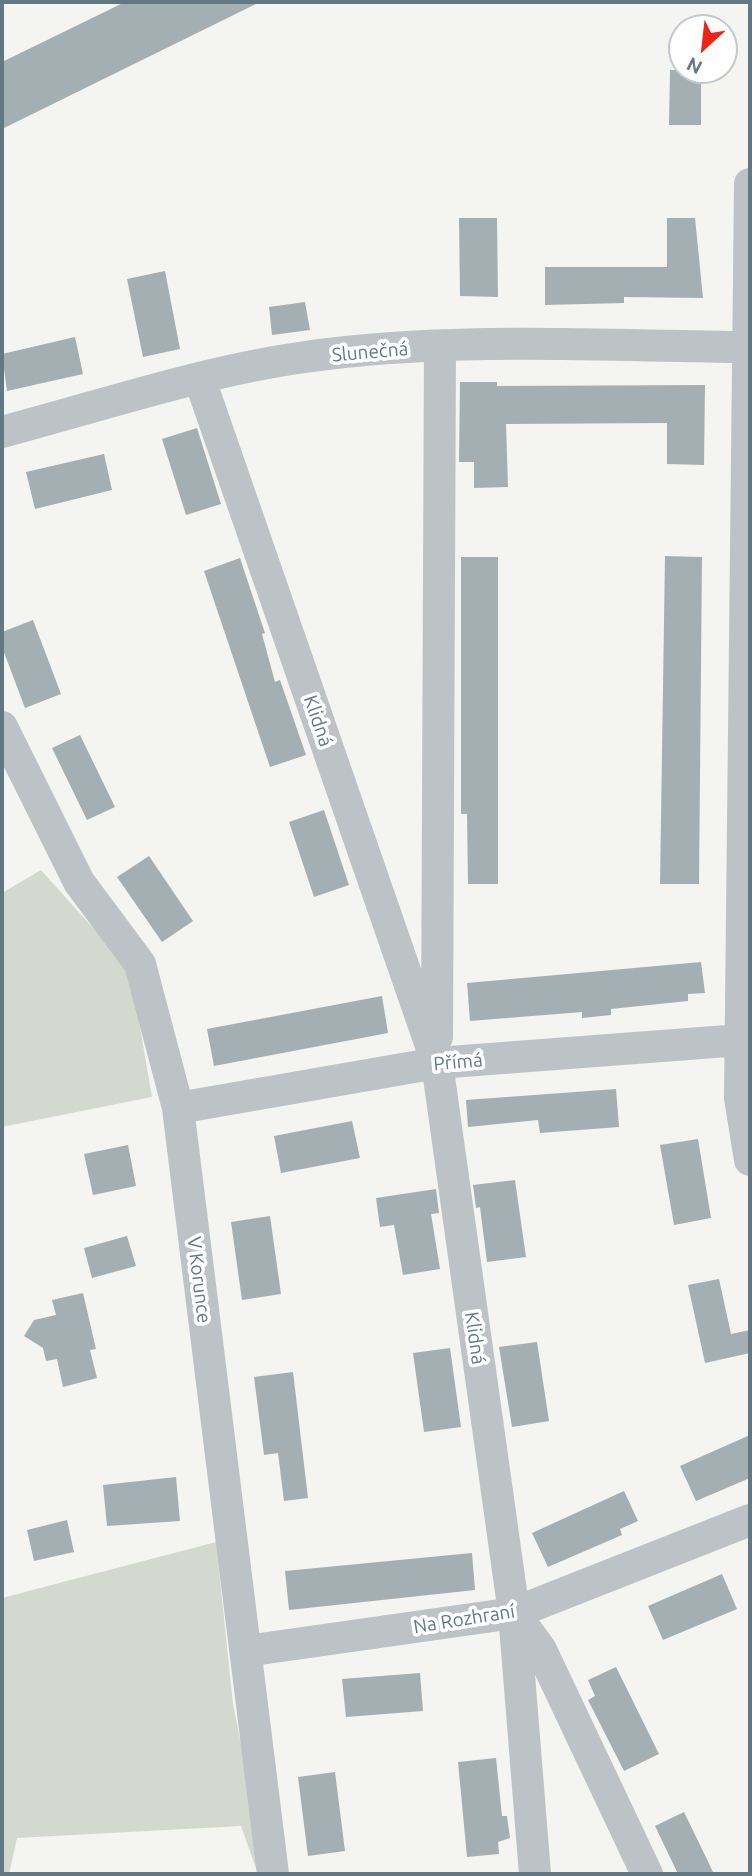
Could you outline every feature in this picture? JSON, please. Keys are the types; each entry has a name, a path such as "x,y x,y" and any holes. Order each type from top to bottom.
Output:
{"street":[{"path":"750,184 740,1098 750,1160"},
{"name":"Slunečná","path":"2,432 200,380 304,357 440,346 748,346"},
{"name":"Klidná","path":"440,346 436,1063 514,1613 535,1874"},
{"name":"Klidná","path":"200,380 436,1063"},
{"name":"V Korunce","path":"2,727 79,882 140,964 178,1108 273,1874"},
{"name":"Přímá","path":"178,1108 436,1063 741,1040"},
{"name":"Na Rozhraní","path":"246,1651 514,1613 750,1520"},
{"name":"Klidná","path":"514,1613 541,1650 647,1874"}],"shaded area":[{"path":"41,870 130,969 152,1097 2,1127 2,893"},
{"path":"216,1542 233,1704 267,1874 258,1874 241,1826 17,1838 9,1874 2,1874 2,1598"}],"building":[{"path":"125,2 260,2 2,129 2,62"},
{"path":"670,84 701,84 701,125 669,125"},
{"path":"459,218 497,218 498,297 460,296"},
{"path":"667,218 695,218 703,298 624,297 624,303 545,305 545,267 667,267"},
{"path":"165,271 180,349 143,357 127,279"},
{"path":"305,302 310,330 272,335 269,307"},
{"path":"75,337 83,374 7,391 2,354"},
{"path":"460,382 497,382 497,386 705,385 704,465 667,464 667,423 506,424 508,487 474,488 474,462 459,462"},
{"path":"197,428 221,504 186,515 162,439"},
{"path":"104,454 112,490 35,509 26,472"},
{"path":"665,556 702,557 699,884 660,884"},
{"path":"461,557 498,557 498,884 468,884 467,814 461,814"},
{"path":"240,558 265,633 262,634 275,682 280,680 306,755 270,767 204,571"},
{"path":"33,620 61,694 25,708 2,647 2,632"},
{"path":"80,735 115,807 87,820 52,748"},
{"path":"324,810 349,885 314,897 289,822"},
{"path":"149,856 193,921 162,942 117,877"},
{"path":"701,962 705,993 688,994 688,1001 611,1009 611,1015 582,1018 582,1012 470,1021 467,983"},
{"path":"382,996 388,1033 214,1066 207,1029"},
{"path":"616,1089 619,1127 540,1133 538,1120 468,1127 466,1100"},
{"path":"352,1121 360,1158 281,1173 274,1136"},
{"path":"698,1139 711,1218 674,1225 660,1145"},
{"path":"128,1145 136,1186 93,1195 84,1154"},
{"path":"515,1180 526,1257 487,1262 480,1207 476,1208 473,1185"},
{"path":"436,1189 439,1213 431,1214 440,1269 403,1275 394,1225 380,1227 376,1198"},
{"path":"270,1216 281,1294 242,1300 231,1222"},
{"path":"127,1236 136,1266 92,1278 84,1248"},
{"path":"719,1279 731,1334 750,1330 750,1353 705,1363 688,1285"},
{"path":"83,1293 96,1349 90,1350 97,1378 63,1387 57,1359 46,1361 43,1348 24,1336 34,1320 56,1315 52,1300"},
{"path":"537,1342 549,1421 512,1427 499,1347"},
{"path":"450,1348 461,1427 424,1432 413,1353"},
{"path":"293,1372 308,1498 284,1501 278,1453 264,1455 254,1377"},
{"path":"750,1435 750,1478 696,1501 680,1466"},
{"path":"176,1477 180,1521 107,1526 103,1485"},
{"path":"624,1491 638,1521 620,1529 622,1535 548,1567 532,1533"},
{"path":"67,1520 74,1552 34,1561 27,1530"},
{"path":"472,1553 475,1590 289,1610 285,1571"},
{"path":"722,1574 737,1609 663,1640 648,1606"},
{"path":"616,1667 659,1754 624,1771 588,1700 595,1696 588,1680"},
{"path":"420,1673 423,1711 346,1717 342,1679"},
{"path":"496,1758 502,1816 507,1816 510,1838 498,1842 499,1854 467,1857 458,1762"},
{"path":"335,1772 345,1851 308,1856 298,1777"},
{"path":"684,1812 714,1874 678,1874 655,1826"}]}
